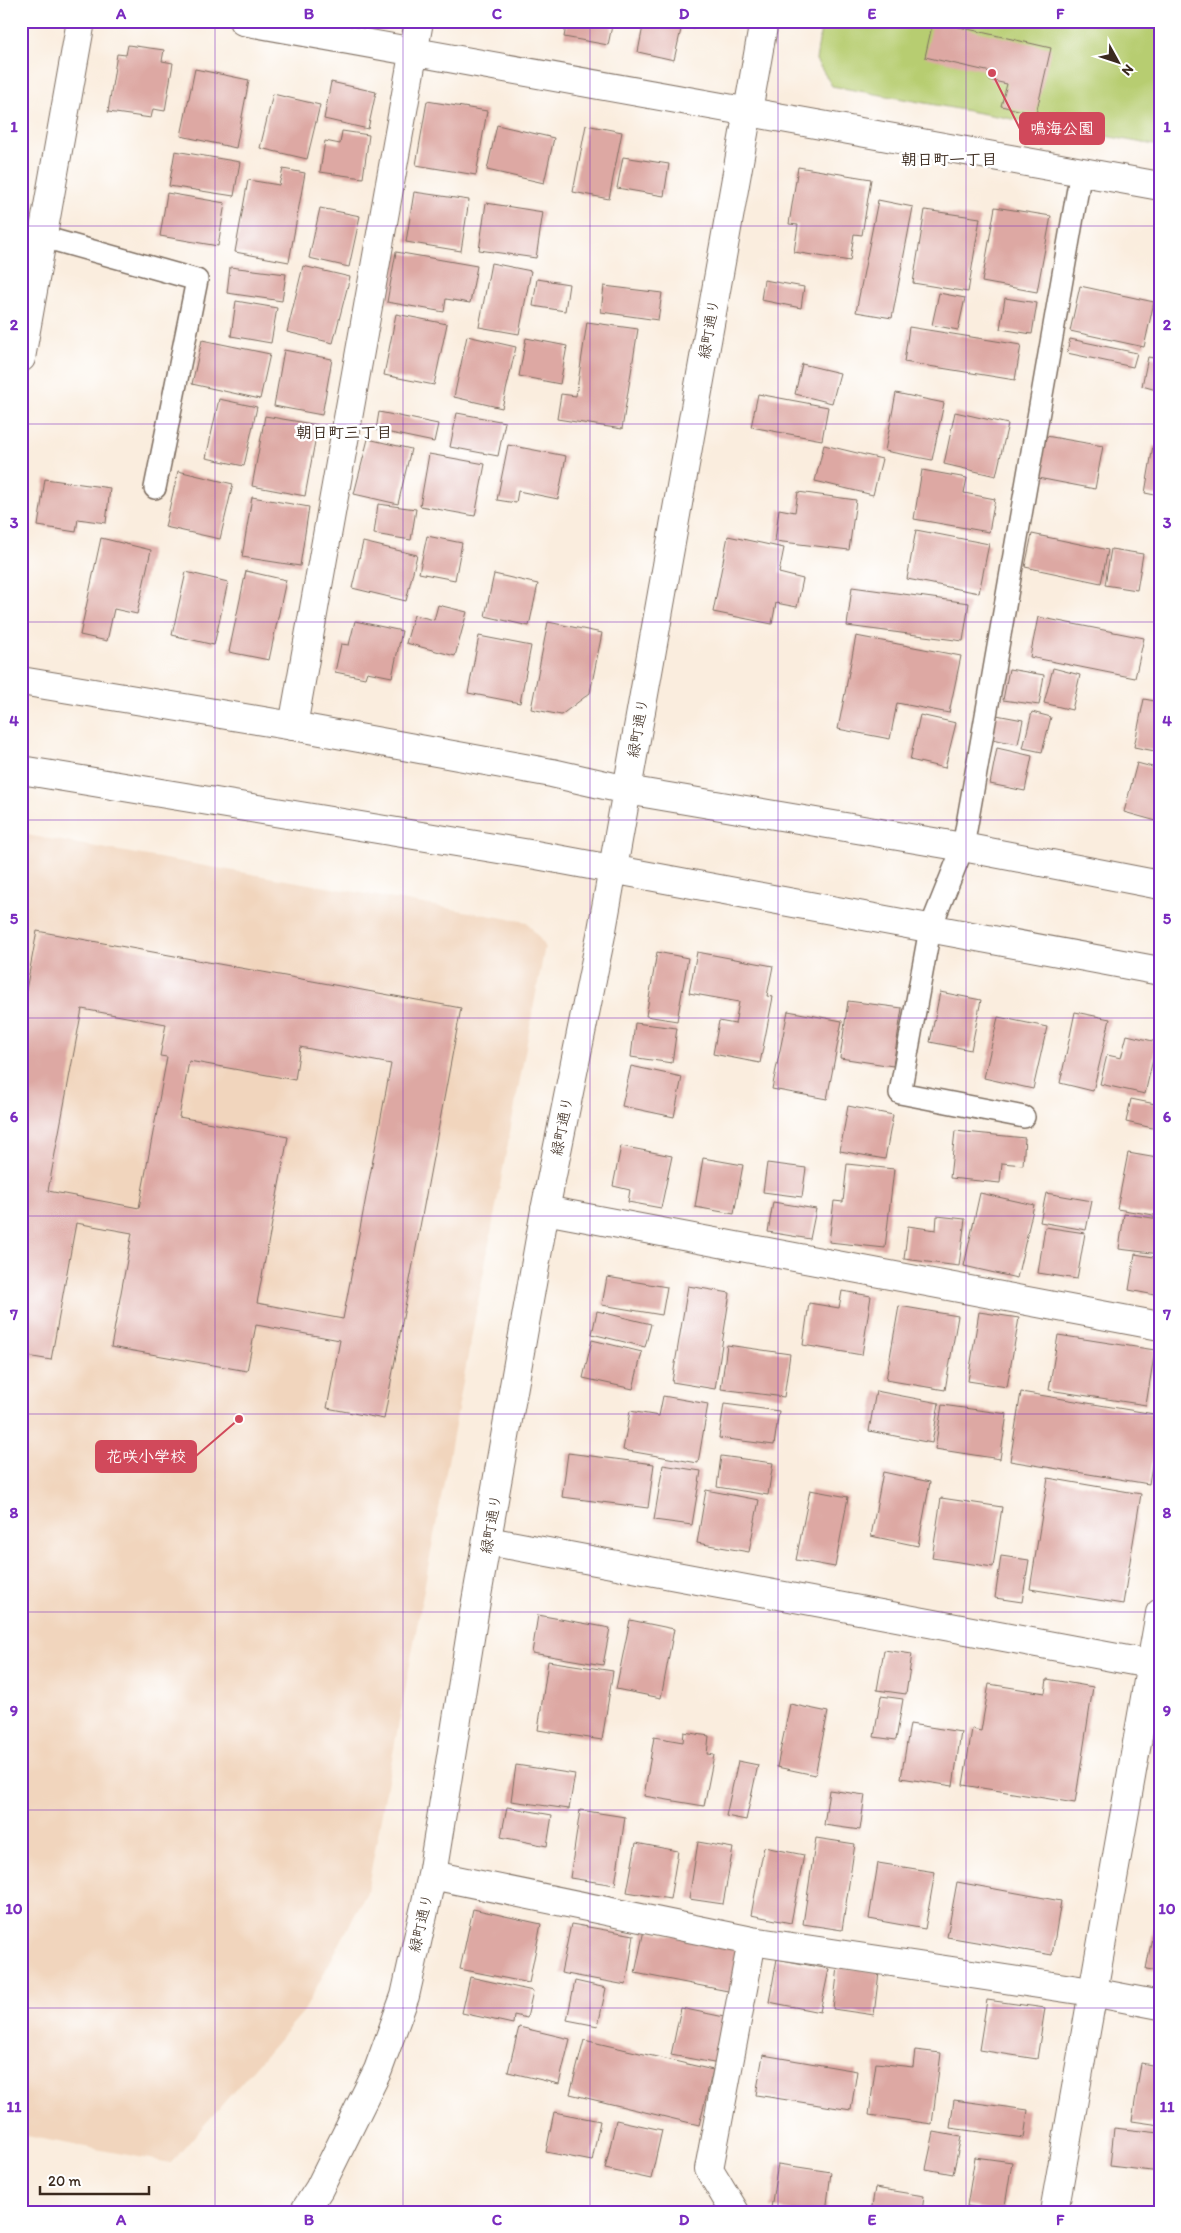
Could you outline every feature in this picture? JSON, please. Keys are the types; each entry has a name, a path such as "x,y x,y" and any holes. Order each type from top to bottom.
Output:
{"street":[{"path":"21,358 28,283 42,236 81,21"},
{"path":"243,21 1160,186"},
{"path":"293,726 419,21"},
{"name":"緑町通り","path":"304,2212 319,2189 378,2070 405,1996 432,1875 545,1210 613,871 764,21"},
{"path":"21,681 293,726 552,773 627,790 963,847 1160,885"},
{"path":"21,770 536,856 1160,971"},
{"path":"545,1210 1160,1326"},
{"path":"488,1541 1155,1666"},
{"path":"1054,2212 1092,1992 1155,1666 1160,1613"},
{"path":"432,1875 752,1941 1092,1992 1160,2005"},
{"path":"735,2212 710,2169 752,1941"}],"lane":[{"path":"1024,1117 900,1093 930,929 963,847 1081,171"},
{"path":"42,236 197,280 155,488"}],"shaded area":[{"path":"21,834 527,922 545,946 367,1892 304,2011 171,2163 21,2135"}],"green space":[{"path":"822,21 1160,21 1160,146 832,86 816,60"}],"building":[{"path":"567,21 613,21 608,45 564,37"},
{"path":"644,21 695,21 694,28 682,25 674,60 638,52"},
{"path":"933,21 1051,48 1036,114 1001,106 1007,84 989,80 991,72 925,57"},
{"path":"128,45 164,50 162,61 173,63 165,111 153,109 151,118 108,112 117,54 126,55"},
{"path":"195,69 249,80 236,148 181,136"},
{"path":"331,82 376,92 368,129 324,119"},
{"path":"273,94 320,105 307,159 260,148"},
{"path":"427,101 487,111 476,175 416,165"},
{"path":"497,125 554,138 544,183 487,170"},
{"path":"586,125 622,132 609,199 573,192"},
{"path":"342,131 369,135 363,178 320,172 325,141 340,144"},
{"path":"175,151 240,162 234,196 169,186"},
{"path":"623,157 669,164 664,196 617,188"},
{"path":"798,167 871,179 862,235 854,234 850,261 794,252 798,225 789,224"},
{"path":"283,169 305,173 289,262 235,252 248,180 279,185"},
{"path":"414,192 469,200 461,251 406,242"},
{"path":"167,193 225,203 218,246 160,236"},
{"path":"878,200 913,207 892,318 856,312"},
{"path":"486,203 543,212 536,258 479,250"},
{"path":"995,207 1051,216 1037,292 982,282"},
{"path":"320,208 360,216 349,267 309,258"},
{"path":"925,210 980,218 968,292 913,283"},
{"path":"396,252 477,266 470,303 446,299 444,312 387,302"},
{"path":"491,263 531,271 519,334 479,327"},
{"path":"303,266 350,277 333,343 287,332"},
{"path":"230,267 286,274 282,301 227,293"},
{"path":"537,279 569,284 565,311 533,306"},
{"path":"764,280 804,287 801,308 761,300"},
{"path":"604,286 662,293 658,320 601,312"},
{"path":"1080,286 1154,302 1144,347 1070,331"},
{"path":"939,293 965,298 958,330 932,325"},
{"path":"1005,298 1037,303 1032,334 1000,329"},
{"path":"236,301 277,308 271,343 231,336"},
{"path":"396,314 447,324 434,385 384,375"},
{"path":"587,322 638,329 622,429 557,419 561,394 576,396"},
{"path":"909,327 1021,345 1015,380 904,362"},
{"path":"467,336 516,347 502,408 454,397"},
{"path":"526,338 567,346 560,384 519,376"},
{"path":"1070,339 1137,353 1133,367 1067,353"},
{"path":"202,340 270,354 260,399 192,384"},
{"path":"284,350 332,359 322,415 274,406"},
{"path":"1148,357 1160,359 1160,391 1142,386"},
{"path":"802,364 840,373 832,403 795,394"},
{"path":"896,393 944,403 932,460 885,451"},
{"path":"758,394 828,407 822,440 751,427"},
{"path":"219,399 257,407 244,466 206,458"},
{"path":"379,412 438,424 434,442 376,430"},
{"path":"955,412 1008,424 996,476 944,464"},
{"path":"457,413 505,422 498,456 450,447"},
{"path":"265,416 318,425 305,496 252,486"},
{"path":"1046,436 1103,446 1095,489 1038,478"},
{"path":"368,439 411,449 398,504 354,494"},
{"path":"508,445 566,456 558,499 518,491 516,503 497,500"},
{"path":"824,445 882,459 873,495 815,481"},
{"path":"1153,446 1160,447 1160,496 1145,493"},
{"path":"429,454 485,464 475,516 420,506"},
{"path":"922,470 967,478 964,493 995,499 989,532 914,519"},
{"path":"178,471 233,484 220,539 165,527"},
{"path":"45,479 110,488 106,523 78,519 76,532 38,526"},
{"path":"798,492 856,500 849,550 775,541 779,509 795,512"},
{"path":"252,497 309,507 300,566 242,557"},
{"path":"378,504 416,509 411,540 374,534"},
{"path":"916,530 989,544 979,593 907,579"},
{"path":"1032,534 1108,550 1101,583 1025,567"},
{"path":"427,536 462,543 455,580 419,573"},
{"path":"728,536 784,548 779,573 803,579 797,607 776,603 772,624 713,612"},
{"path":"101,538 151,550 137,614 114,609 107,641 80,635"},
{"path":"363,542 417,555 406,601 352,588"},
{"path":"1111,549 1143,554 1137,590 1105,585"},
{"path":"246,571 286,580 269,660 229,652"},
{"path":"186,572 228,582 214,645 172,635"},
{"path":"494,574 538,584 529,626 485,616"},
{"path":"852,587 969,603 963,641 847,626"},
{"path":"438,605 467,612 455,656 406,643 414,615 434,620"},
{"path":"1038,617 1144,638 1135,678 1030,657"},
{"path":"355,621 402,631 392,677 367,672 365,678 335,672 341,644 349,645"},
{"path":"548,622 602,633 590,693 561,715 531,709"},
{"path":"479,636 531,646 520,703 468,693"},
{"path":"856,636 961,656 949,713 897,703 890,739 838,729"},
{"path":"1053,668 1080,675 1072,710 1044,703"},
{"path":"1009,669 1044,675 1039,705 1003,700"},
{"path":"1144,699 1160,702 1160,752 1134,747"},
{"path":"1032,712 1051,717 1042,752 1023,748"},
{"path":"991,714 1023,720 1018,744 986,738"},
{"path":"920,715 956,723 945,768 910,760"},
{"path":"997,748 1032,756 1025,791 990,784"},
{"path":"1137,763 1160,769 1160,822 1124,812"},
{"path":"37,931 461,1008 384,1419 327,1408 340,1340 256,1325 247,1371 111,1347 132,1233 76,1223 51,1360 21,1355 21,1017","holes":["82,1009 166,1024 160,1056 167,1057 139,1208 48,1191","300,1047 391,1064 343,1319 257,1303 288,1137 179,1117 189,1061 295,1080"]},
{"path":"657,952 688,958 677,1021 646,1016"},
{"path":"697,952 773,966 767,996 773,997 760,1063 713,1054 719,1021 735,1024 739,1002 689,993"},
{"path":"940,992 981,1000 971,1050 930,1042"},
{"path":"848,1001 902,1008 893,1066 840,1058"},
{"path":"788,1011 842,1021 827,1099 772,1089"},
{"path":"1075,1012 1110,1019 1093,1091 1060,1083"},
{"path":"998,1017 1047,1027 1033,1089 984,1078"},
{"path":"635,1023 677,1028 672,1063 631,1057"},
{"path":"1127,1035 1157,1042 1145,1094 1100,1084 1107,1055 1121,1058"},
{"path":"631,1066 682,1077 674,1117 622,1106"},
{"path":"1131,1099 1160,1105 1157,1129 1126,1122"},
{"path":"848,1106 893,1115 885,1159 840,1151"},
{"path":"955,1131 1025,1138 1023,1165 1002,1163 1000,1183 950,1178"},
{"path":"621,1146 672,1156 661,1208 628,1202 630,1190 613,1186"},
{"path":"1159,1146 1160,1216 1117,1209 1128,1153 1157,1158"},
{"path":"703,1158 743,1165 734,1214 695,1207"},
{"path":"767,1163 806,1168 802,1197 763,1192"},
{"path":"847,1164 894,1169 885,1248 829,1242 834,1201 843,1202"},
{"path":"980,1193 1034,1205 1017,1278 964,1266"},
{"path":"1046,1193 1092,1201 1086,1230 1040,1222"},
{"path":"773,1202 816,1209 810,1239 768,1232"},
{"path":"1124,1214 1160,1219 1160,1254 1119,1249"},
{"path":"937,1216 965,1219 959,1266 904,1259 908,1226 936,1230"},
{"path":"1045,1227 1085,1233 1077,1279 1038,1273"},
{"path":"1135,1254 1160,1258 1160,1296 1129,1290"},
{"path":"607,1277 667,1287 662,1315 602,1305"},
{"path":"688,1286 730,1293 715,1389 672,1382"},
{"path":"842,1291 871,1296 862,1355 803,1345 809,1303 839,1308"},
{"path":"899,1306 958,1316 945,1390 886,1380"},
{"path":"597,1311 651,1324 645,1347 592,1334"},
{"path":"979,1312 1019,1318 1007,1387 968,1381"},
{"path":"1058,1335 1155,1350 1146,1405 1049,1390"},
{"path":"592,1340 642,1352 633,1389 583,1378"},
{"path":"727,1345 790,1354 784,1397 721,1389"},
{"path":"876,1391 939,1403 932,1443 869,1431"},
{"path":"1021,1392 1160,1415 1149,1484 1010,1461"},
{"path":"663,1396 708,1404 698,1463 623,1450 630,1411 659,1416"},
{"path":"724,1404 779,1411 774,1445 719,1438"},
{"path":"942,1405 1007,1414 1000,1459 935,1449"},
{"path":"568,1453 654,1464 648,1508 562,1497"},
{"path":"721,1456 773,1463 768,1495 717,1487"},
{"path":"663,1465 701,1471 692,1525 654,1520"},
{"path":"883,1472 930,1482 918,1546 871,1536"},
{"path":"1048,1478 1141,1494 1123,1604 1030,1589"},
{"path":"706,1490 759,1500 749,1552 697,1543"},
{"path":"810,1490 848,1497 835,1567 796,1560"},
{"path":"941,1498 1002,1507 993,1567 932,1558"},
{"path":"1001,1556 1029,1560 1022,1602 995,1598"},
{"path":"538,1615 610,1628 603,1665 532,1653"},
{"path":"630,1620 674,1629 661,1698 616,1689"},
{"path":"884,1650 912,1654 906,1694 877,1690"},
{"path":"548,1661 613,1671 602,1740 538,1730"},
{"path":"1047,1679 1093,1687 1075,1803 963,1785 972,1729 981,1731 989,1684 1045,1693"},
{"path":"881,1696 903,1699 896,1740 874,1737"},
{"path":"790,1704 828,1712 815,1775 777,1767"},
{"path":"910,1724 961,1732 953,1786 901,1778"},
{"path":"684,1732 709,1736 707,1754 714,1755 704,1806 644,1796 654,1737 683,1742"},
{"path":"738,1761 758,1765 746,1820 726,1816"},
{"path":"516,1765 575,1774 569,1809 511,1801"},
{"path":"829,1790 865,1795 860,1830 824,1825"},
{"path":"507,1807 552,1815 547,1846 501,1837"},
{"path":"580,1810 625,1817 615,1885 570,1878"},
{"path":"816,1838 855,1844 842,1930 803,1924"},
{"path":"698,1842 733,1848 723,1904 689,1899"},
{"path":"636,1843 678,1851 670,1899 627,1892"},
{"path":"764,1847 804,1855 791,1923 751,1915"},
{"path":"878,1863 935,1872 925,1929 869,1919"},
{"path":"957,1882 1061,1901 1052,1955 947,1937"},
{"path":"473,1909 541,1924 529,1983 460,1969"},
{"path":"1157,1911 1160,1912 1160,1971 1146,1969"},
{"path":"571,1924 634,1935 626,1985 561,1973"},
{"path":"644,1930 742,1949 733,1992 635,1973"},
{"path":"777,1959 829,1969 820,2012 769,2002"},
{"path":"838,1967 879,1972 874,2015 833,2009"},
{"path":"470,1977 533,1991 527,2018 514,2015 513,2024 462,2013"},
{"path":"575,1981 606,1988 598,2026 567,2020"},
{"path":"987,2000 1045,2008 1037,2059 979,2050"},
{"path":"681,2008 729,2018 719,2064 671,2055"},
{"path":"519,2027 570,2039 559,2084 508,2072"},
{"path":"584,2040 713,2070 699,2125 570,2094"},
{"path":"915,2050 941,2053 932,2124 869,2115 876,2063 913,2067"},
{"path":"763,2055 857,2071 851,2110 756,2095"},
{"path":"1159,2058 1160,2125 1132,2121 1141,2063 1157,2066"},
{"path":"954,2100 1028,2110 1024,2138 950,2128"},
{"path":"554,2112 600,2121 592,2161 546,2152"},
{"path":"616,2120 662,2130 651,2179 605,2169"},
{"path":"1114,2128 1160,2133 1160,2172 1110,2166"},
{"path":"934,2132 961,2137 953,2174 926,2169"},
{"path":"975,2157 1012,2162 1004,2212 967,2206"},
{"path":"778,2164 831,2172 826,2212 798,2212 771,2208"},
{"path":"875,2188 924,2196 922,2212 871,2212"}],"place":[{"name":"鳴海公園","path":"992,73"},
{"name":"花咲小学校","path":"239,1419"}],"district":[{"name":"朝日町一丁目","path":"949,159"},
{"name":"朝日町三丁目","path":"344,432"}]}
